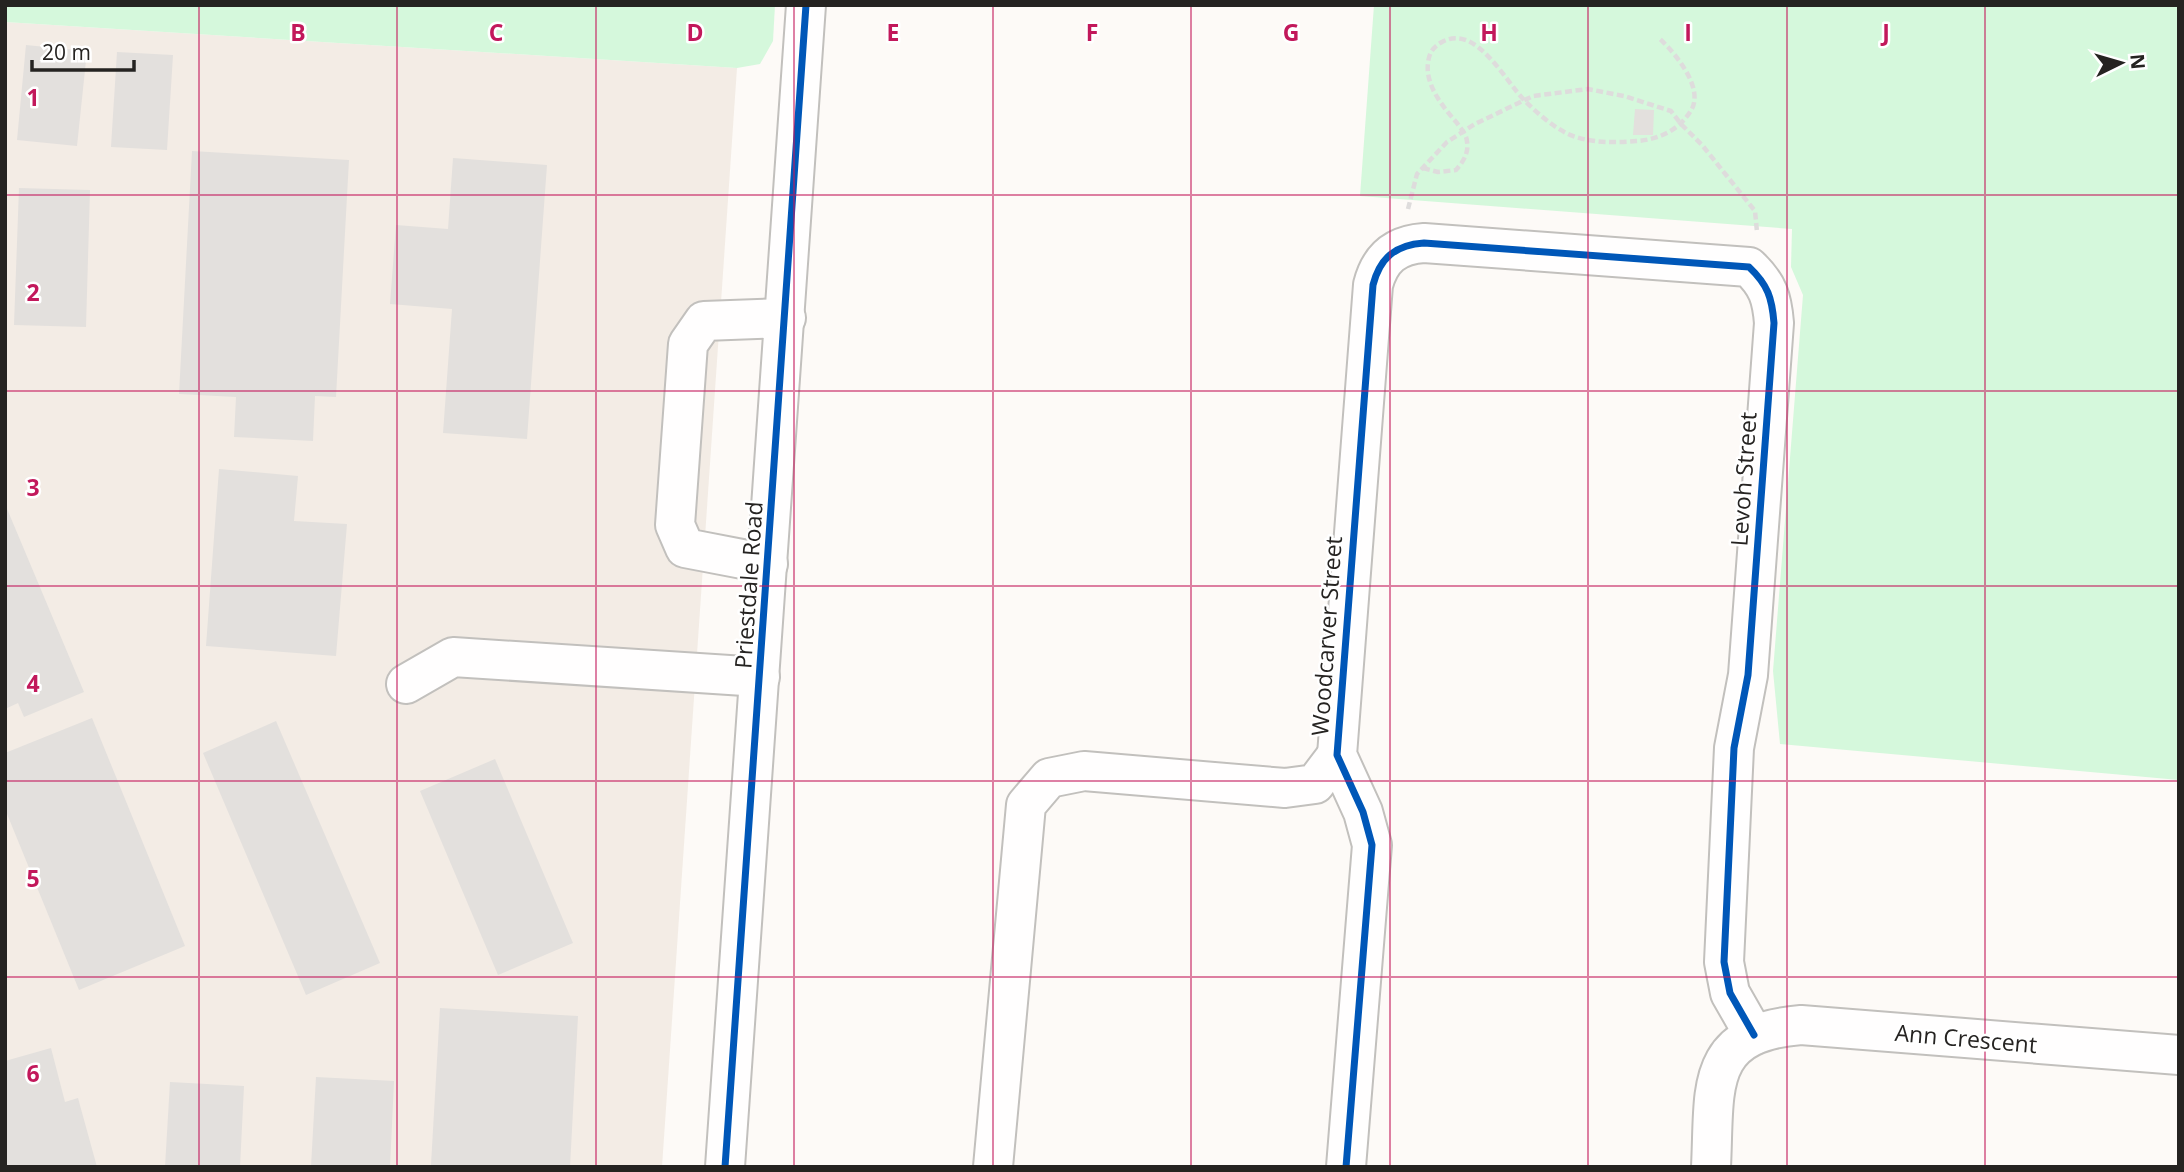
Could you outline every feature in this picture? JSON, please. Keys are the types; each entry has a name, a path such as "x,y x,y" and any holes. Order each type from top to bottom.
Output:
{"street":[{"name":"Priestdale Road","path":"725,1167 806,5"},
{"path":"1408,244 1749,267"},
{"name":"Woodcarver Street","path":"1346,1167 1371,845 1363,812 1336,755 1373,285 1377,268 1390,254 1408,244"},
{"name":"Levoh Street","path":"1749,267 1762,279 1772,302 1774,323 1748,675 1734,748 1724,962 1730,993 1754,1035"},
{"path":"768,564 685,548 675,525 688,344 704,321 786,318"},
{"path":"406,684 453,657 760,677"},
{"name":"Woodcarver Street","path":"993,1167 1026,805 1049,778 1084,771 1285,788 1315,784 1336,755"},
{"name":"Ann Crescent","path":"1754,1035 1772,1027 1801,1025 2179,1055"},
{"path":"1711,1167 1716,1080 1725,1060 1746,1038 1754,1035"}],"path":[{"path":"1423,168 1437,172 1456,170 1465,160 1467,141 1463,131 1438,98 1427,73 1433,47 1443,41 1455,36 1484,52 1524,100 1567,134 1587,140 1618,143 1650,140 1681,124 1693,109 1695,95 1690,80 1672,50 1660,38"},
{"path":"1408,244 1405,219 1418,174 1447,142 1463,131 1533,96 1588,89 1625,96 1671,111 1702,145 1755,211 1757,230 1749,267"}],"shaded area":[{"path":"5,22 737,68 662,1167 5,1167"}],"green space":[{"path":"5,5 775,5 773,41 760,64 737,68 5,22"},
{"path":"1374,5 2179,5 2179,780 1780,744 1773,671 1803,295 1791,267 1792,229 1360,196"}],"building":[{"path":"26,45 87,51 77,146 17,140"},
{"path":"117,52 173,55 167,150 111,147"},
{"path":"1635,109 1654,110 1653,135 1633,135"},
{"path":"192,151 349,160 336,397 315,396 313,441 234,437 236,397 179,394"},
{"path":"453,158 547,165 527,439 443,433 452,309 390,304 396,225 448,229"},
{"path":"19,188 90,190 86,327 14,325"},
{"path":"219,469 298,476 294,521 347,524 336,656 206,646"},
{"path":"5,504 84,692 24,717 18,703 5,709"},
{"path":"92,718 185,946 79,990 5,809 5,753"},
{"path":"276,721 380,963 306,995 203,753"},
{"path":"495,759 573,943 498,975 420,791"},
{"path":"440,1008 578,1016 570,1167 431,1165"},
{"path":"51,1048 65,1102 78,1098 97,1167 5,1167 5,1061"},
{"path":"316,1077 394,1081 390,1167 311,1167"},
{"path":"170,1082 244,1086 240,1167 165,1167"}],"cycle path":[{"path":"725,1167 806,5"},
{"path":"1346,1167 1372,845 1363,812 1337,755 1373,285 1385,260 1397,250 1414,244 1749,267 1768,292 1774,323 1748,675 1734,748 1724,962 1730,993 1754,1035"}]}
